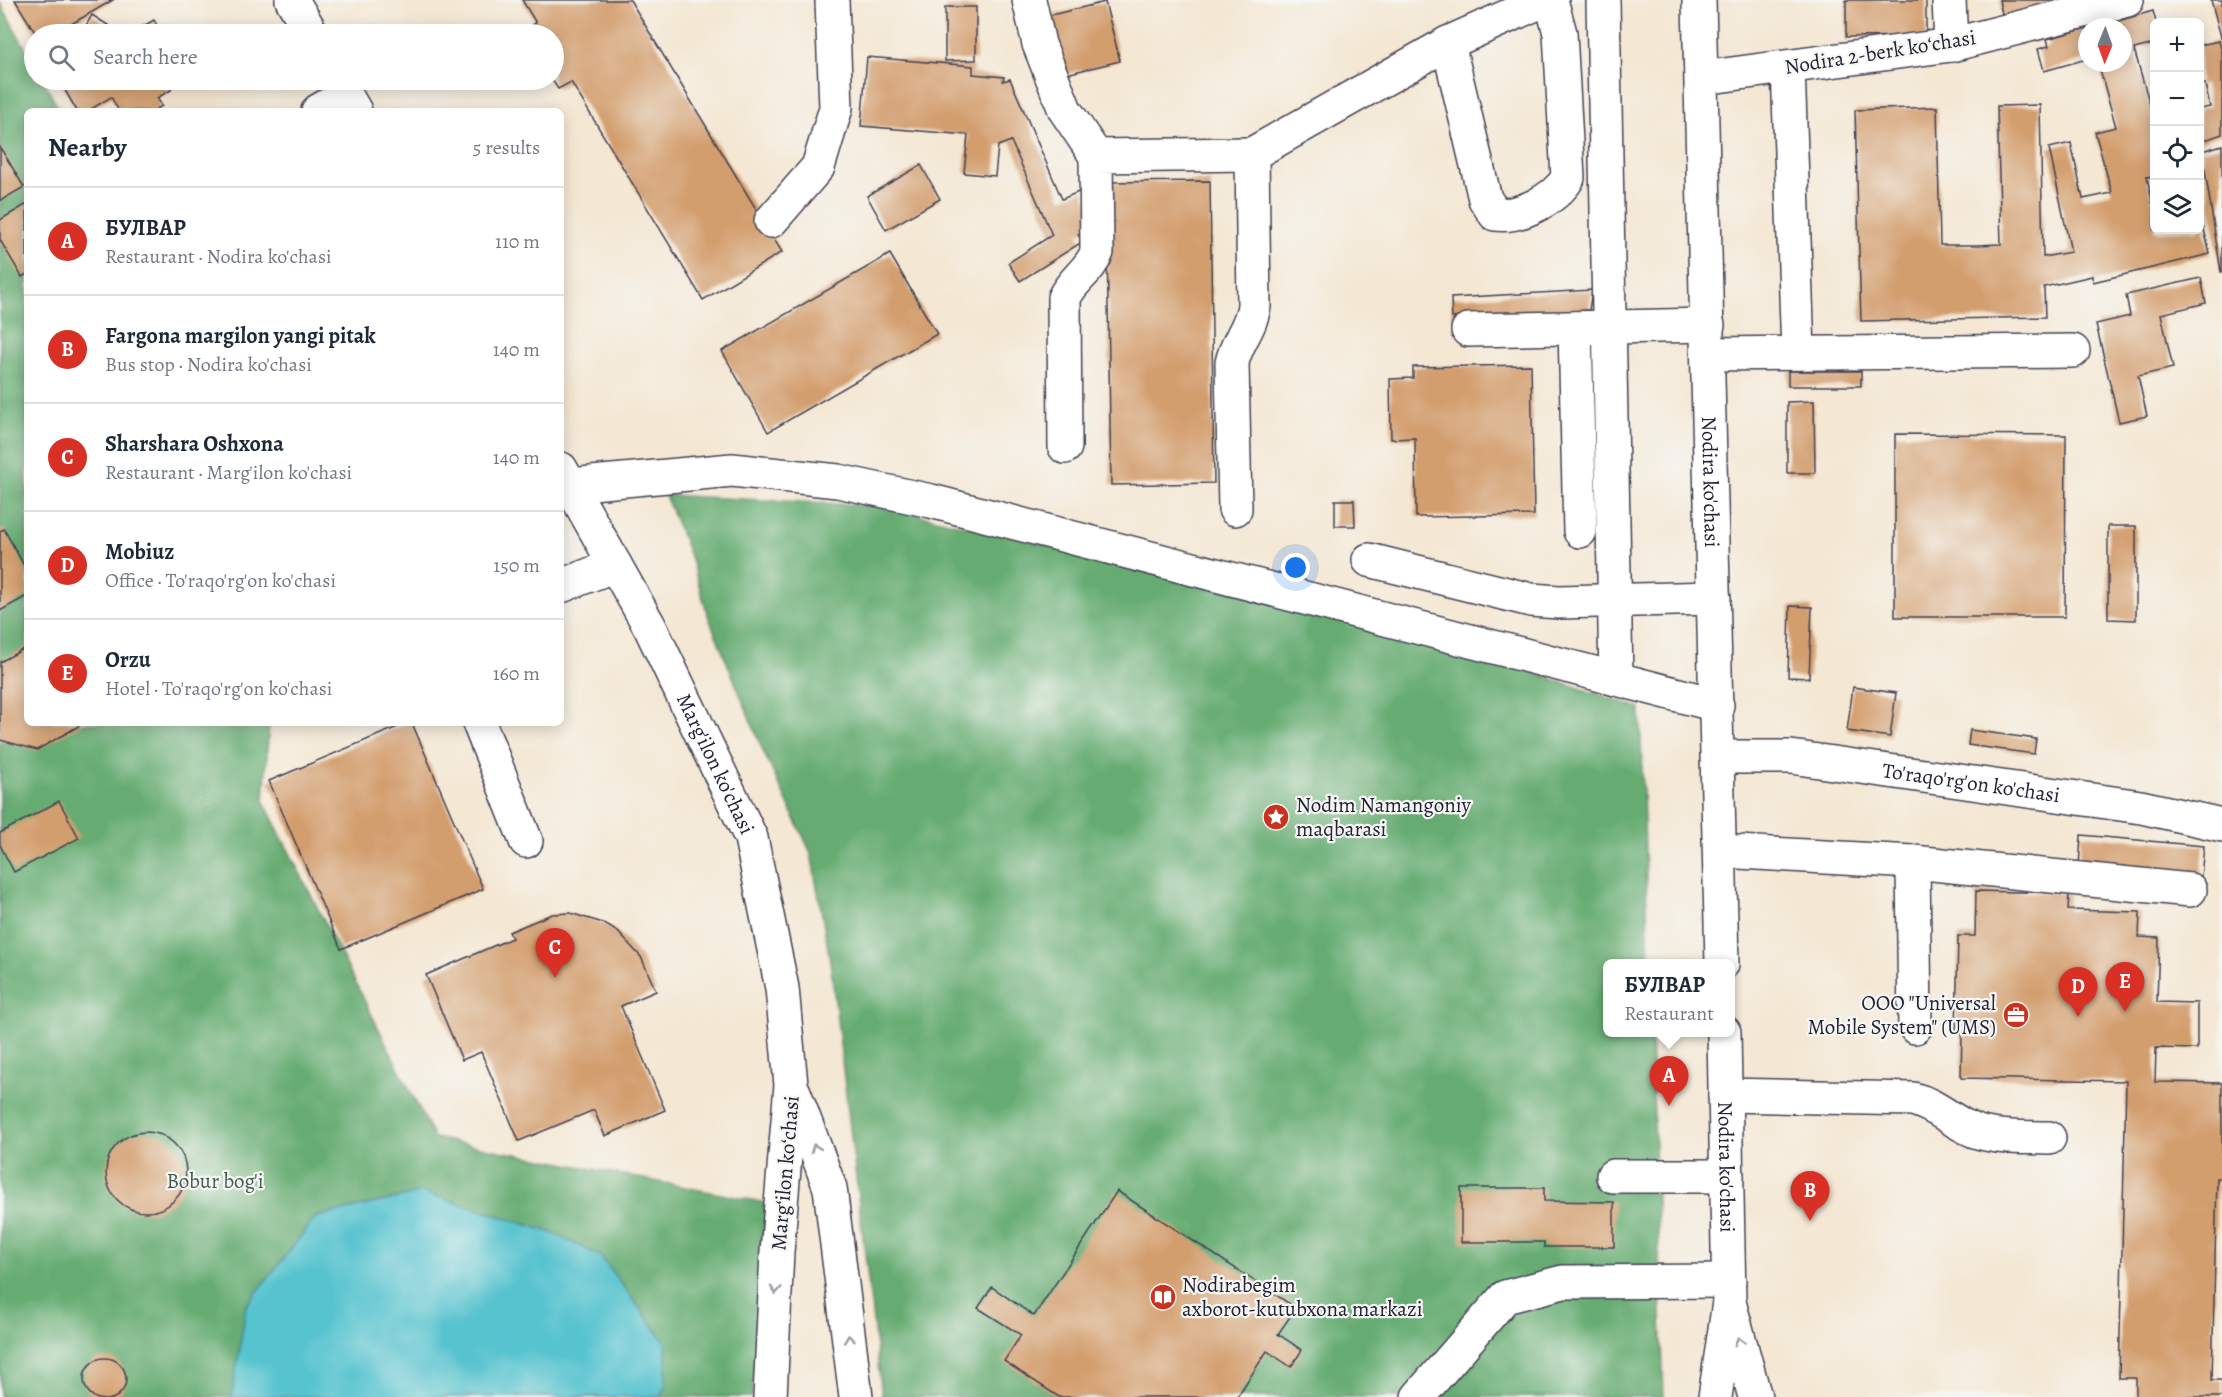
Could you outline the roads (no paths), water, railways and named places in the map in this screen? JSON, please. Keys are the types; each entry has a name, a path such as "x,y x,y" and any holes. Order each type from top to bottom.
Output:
{"street":[{"path":"292,0 306,24"},
{"path":"771,221 818,167 836,108 832,0"},
{"path":"1096,156 1252,154 1449,43 1544,0"},
{"path":"1449,43 1485,199 1495,214 1513,214 1560,191 1568,178 1560,33 1551,0"},
{"path":"1603,0 1616,679"},
{"path":"1949,0 1951,45"},
{"name":"Nodira 2-berk koʻchasi","path":"1702,78 1951,45 2127,0"},
{"path":"1037,2 1039,44 1065,110 1096,156 1097,252 1095,260 1069,287 1064,298 1065,447"},
{"name":"Nodira ko'chasi","path":"1701,4 1722,959"},
{"path":"1788,67 1798,353"},
{"path":"323,108 346,95"},
{"path":"1234,509 1232,363 1235,346 1252,321 1254,306 1252,154"},
{"path":"1468,330 1609,327 1798,353 2073,351"},
{"path":"1575,328 1580,531"},
{"path":"1578,437 1611,436"},
{"path":"566,477 732,470 838,481 931,501 1717,705"},
{"name":"Marg'ilon ko'chasi","path":"566,477 650,627 751,838 782,988 791,1085"},
{"path":"1369,560 1531,600 1714,598"},
{"path":"564,585 615,565"},
{"path":"480,726 526,841"},
{"name":"To'raqo'rg'on ko'chasi","path":"1719,757 1791,757 2141,807 2222,825"},
{"path":"1720,850 1912,862 2190,890"},
{"path":"1912,862 1915,1027"},
{"name":"Nodira ko'chasi","path":"1715,1397 1729,1291 1724,1037"},
{"name":"Margʻilon koʻchasi","path":"770,1397 777,1252 791,1085"},
{"name":"Margʻilon koʻchasi","path":"791,1085 830,1188 856,1397"},
{"path":"1725,1095 1913,1099 1925,1102 1974,1131 2008,1137 2049,1138"},
{"path":"1613,1176 1726,1176"},
{"path":"1418,1397 1505,1297 1563,1282 1729,1291"},
{"name":"Nodira ko'chasi","path":"1729,1291 1755,1397"}],"water":[{"path":"423,1192 550,1232 600,1256 666,1343 666,1383 660,1397 232,1397 246,1306 316,1217"}],"place":[{"name":"Nodim Namangoniy maqbarasi","path":"1276,817"},
{"name":"Sharshara Oshxona","path":"555,978"},
{"name":"Orzu","path":"2125,1012"},
{"name":"ООО \"Universal Mobile System\" (UMS)","path":"2016,1015"},
{"name":"Mobiuz","path":"2078,1017"},
{"name":"БУЛВАР","path":"1669,1106"},
{"name":"Fargona margilon yangi pitak","path":"1810,1221"},
{"name":"Nodirabegim axborot-kutubxona markazi","path":"1163,1297"}],"park label":[{"name":"Bobur bog'i","path":"215,1181"}]}
